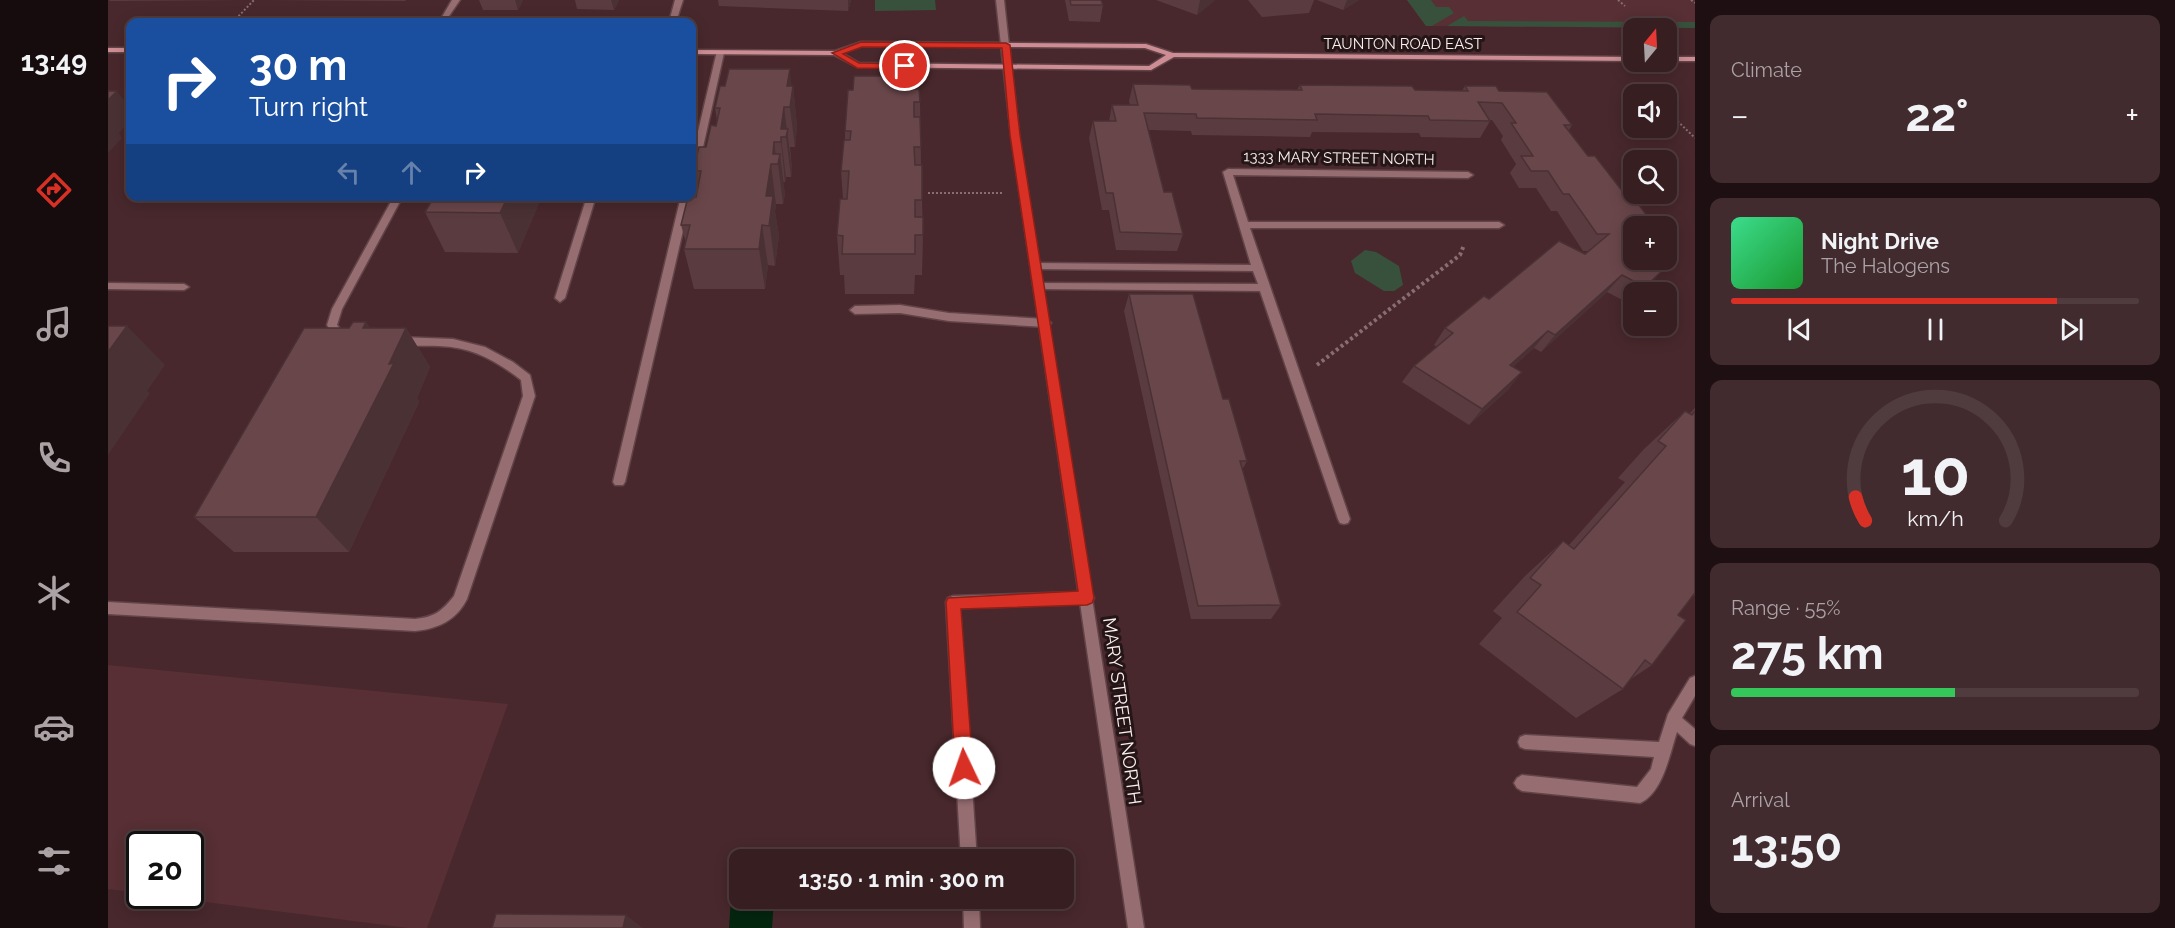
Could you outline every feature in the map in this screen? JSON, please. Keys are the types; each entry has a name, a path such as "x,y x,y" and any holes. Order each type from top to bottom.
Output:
{"main road":[{"name":"TAUNTON ROAD EAST","path":"696,52 836,53 861,44 1146,46 1172,55 1623,59"},
{"path":"108,50 126,50"},
{"name":"TAUNTON ROAD EAST","path":"836,53 857,65 1151,68 1172,55"},
{"path":"1677,59 1695,59"}],"street":[{"path":"445,18 456,0"},
{"path":"673,18 679,0"},
{"name":"MARY STREET NORTH","path":"1000,0 1024,193 1046,323 1136,928"},
{"path":"696,157 720,53"},
{"name":"1333 MARY STREET NORTH","path":"1344,519 1257,268 1228,172 1468,175"},
{"path":"356,339 339,335 332,325 337,309 396,201"},
{"path":"560,298 590,201"},
{"path":"619,482 685,201"},
{"path":"1244,225 1499,225"},
{"path":"1036,266 1257,268"},
{"path":"108,286 184,287"},
{"path":"1039,286 1264,288"},
{"path":"855,310 900,309 949,317 1046,323"},
{"path":"108,608 395,625 434,623 450,611 460,599 529,396 526,378 502,359 477,346 448,342 387,340"},
{"path":"968,849 953,602 1087,598"},
{"path":"1522,783 1640,795 1657,773 1673,719 1695,683"},
{"path":"1673,719 1695,739"},
{"path":"1525,742 1664,750"},
{"path":"971,909 972,928"}],"path":[{"path":"237,18 254,0"},
{"path":"1618,0 1624,6"},
{"path":"1691,0 1695,3"},
{"path":"1677,121 1695,138"},
{"path":"928,193 1024,193"},
{"path":"1296,381 1460,255 1472,225"}],"shaded area":[{"path":"875,0 935,0 936,10 875,11"},
{"path":"1407,0 1695,0 1695,28 1677,28 1677,18 1623,18 1623,27 1426,26"},
{"path":"1407,0 1431,0 1436,7 1449,7 1454,13 1432,26 1426,26"},
{"path":"1464,16 1468,21 1623,22 1623,27 1447,26"},
{"path":"1677,22 1695,22 1695,28 1677,28"},
{"path":"1365,250 1376,252 1399,266 1403,285 1394,291 1384,291 1355,273 1351,261"},
{"path":"108,665 508,704 427,928 408,928 204,902 204,831 126,831 126,891 108,889"},
{"path":"730,909 773,909 772,928 729,928"}],"building":[{"path":"1070,0 1101,0 1103,5 1071,5"},
{"path":"729,69 790,69 787,86 793,86 790,107 784,107 781,129 788,129 786,137 781,137 781,142 774,142 773,154 780,154 778,164 771,164 766,196 773,196 769,226 762,225 759,249 684,249 690,225 681,225 687,201 696,201 701,171 696,171 699,147 706,147 711,125 716,126 720,108 715,108 720,86 725,86"},
{"path":"854,76 913,76 914,89 919,89 920,102 914,102 914,117 920,117 921,147 914,147 915,165 922,165 922,200 915,200 915,217 923,217 923,235 915,235 915,254 842,254 843,236 837,235 840,199 847,199 849,171 841,171 844,140 850,140 851,131 845,131 848,90 853,90"},
{"path":"1133,84 1190,85 1192,89 1302,90 1300,85 1412,86 1415,90 1468,91 1465,86 1496,86 1499,91 1547,92 1572,125 1564,125 1588,156 1595,156 1623,192 1623,204 1638,204 1647,216 1623,216 1623,270 1661,272 1650,282 1635,282 1622,275 1555,335 1548,331 1510,365 1522,372 1482,409 1414,366 1453,333 1445,328 1484,296 1489,299 1559,241 1585,254 1609,234 1597,234 1569,194 1563,194 1548,171 1531,171 1521,156 1533,156 1511,123 1516,123 1502,103 1478,102 1490,121 1430,120 1428,116 1315,114 1317,120 1197,118 1196,114 1144,113 1164,192 1172,192 1183,234 1120,232 1113,193 1106,193 1093,121 1116,121 1112,105 1138,105"},
{"path":"108,91 117,91 108,100"},
{"path":"432,201 506,201 500,213 425,212"},
{"path":"1129,294 1193,294 1223,399 1229,399 1247,461 1240,461 1281,605 1198,606"},
{"path":"353,322 366,322 363,328 406,328 389,364 394,363 316,517 194,517 304,328 349,328"},
{"path":"108,326 127,326 108,352"},
{"path":"1685,411 1692,415 1695,411 1695,593 1678,615 1686,620 1652,665 1645,660 1623,689 1517,612 1541,585 1530,578 1563,541 1574,549 1666,446 1658,441"},
{"path":"496,914 626,915 623,928 492,928"}],"route":[{"path":"905,66 857,65 836,53 861,44 1006,45 1015,135 1087,598 953,602 964,768"}]}
